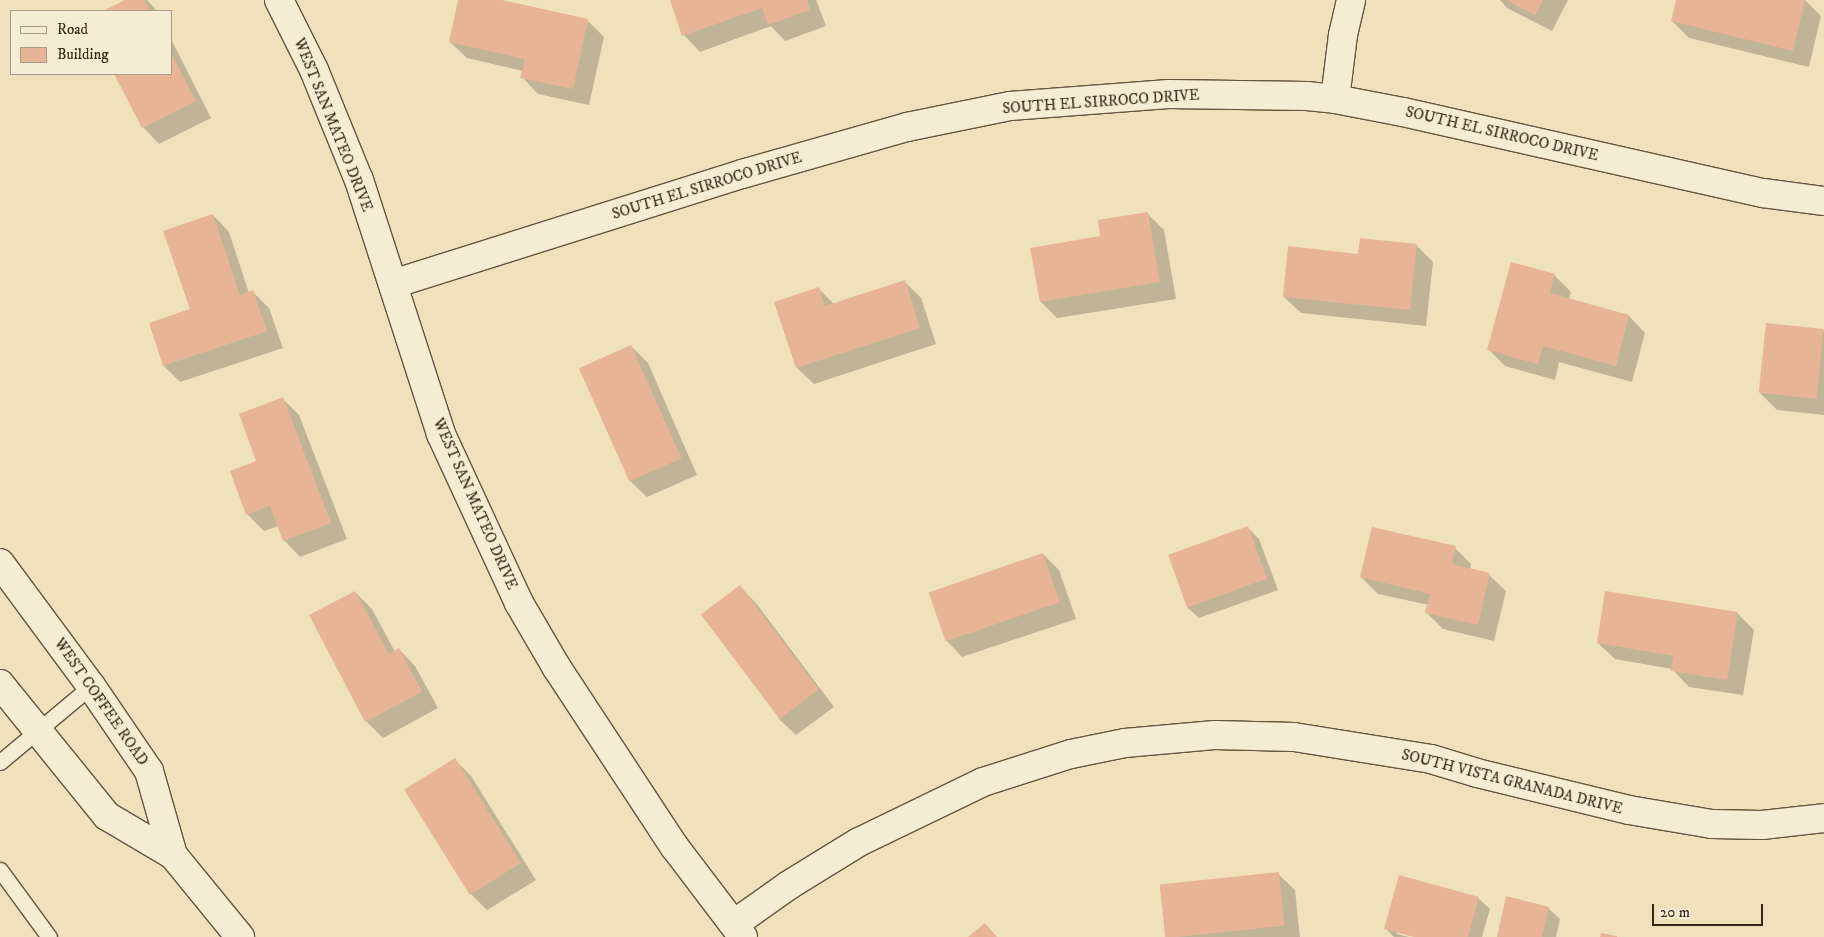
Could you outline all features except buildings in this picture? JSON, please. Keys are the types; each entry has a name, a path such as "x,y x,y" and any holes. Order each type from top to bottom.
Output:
{"street":[{"name":"WEST SAN MATEO DRIVE","path":"279,0 314,70 359,180 441,434 519,602 556,668 669,838 738,930"},
{"path":"1335,99 1343,35 1351,0"},
{"name":"SOUTH EL SIRROCO DRIVE","path":"393,284 742,174 907,127 1010,106 1169,94 1306,96 1335,99 1413,114 1763,193 1824,201"},
{"name":"WEST COFFEE ROAD","path":"0,563 91,686 149,771 173,855"},
{"name":"WEST COFFEE ROAD","path":"0,684 107,816 173,855 240,937"},
{"name":"SOUTH VISTA GRANADA DRIVE","path":"738,930 789,886 859,842 983,782 1062,757 1134,742 1215,735 1294,737 1431,759 1477,773 1629,810 1712,824 1762,825 1824,818"}],"lane":[{"path":"0,762 91,686"},
{"path":"0,870 49,937"}]}
